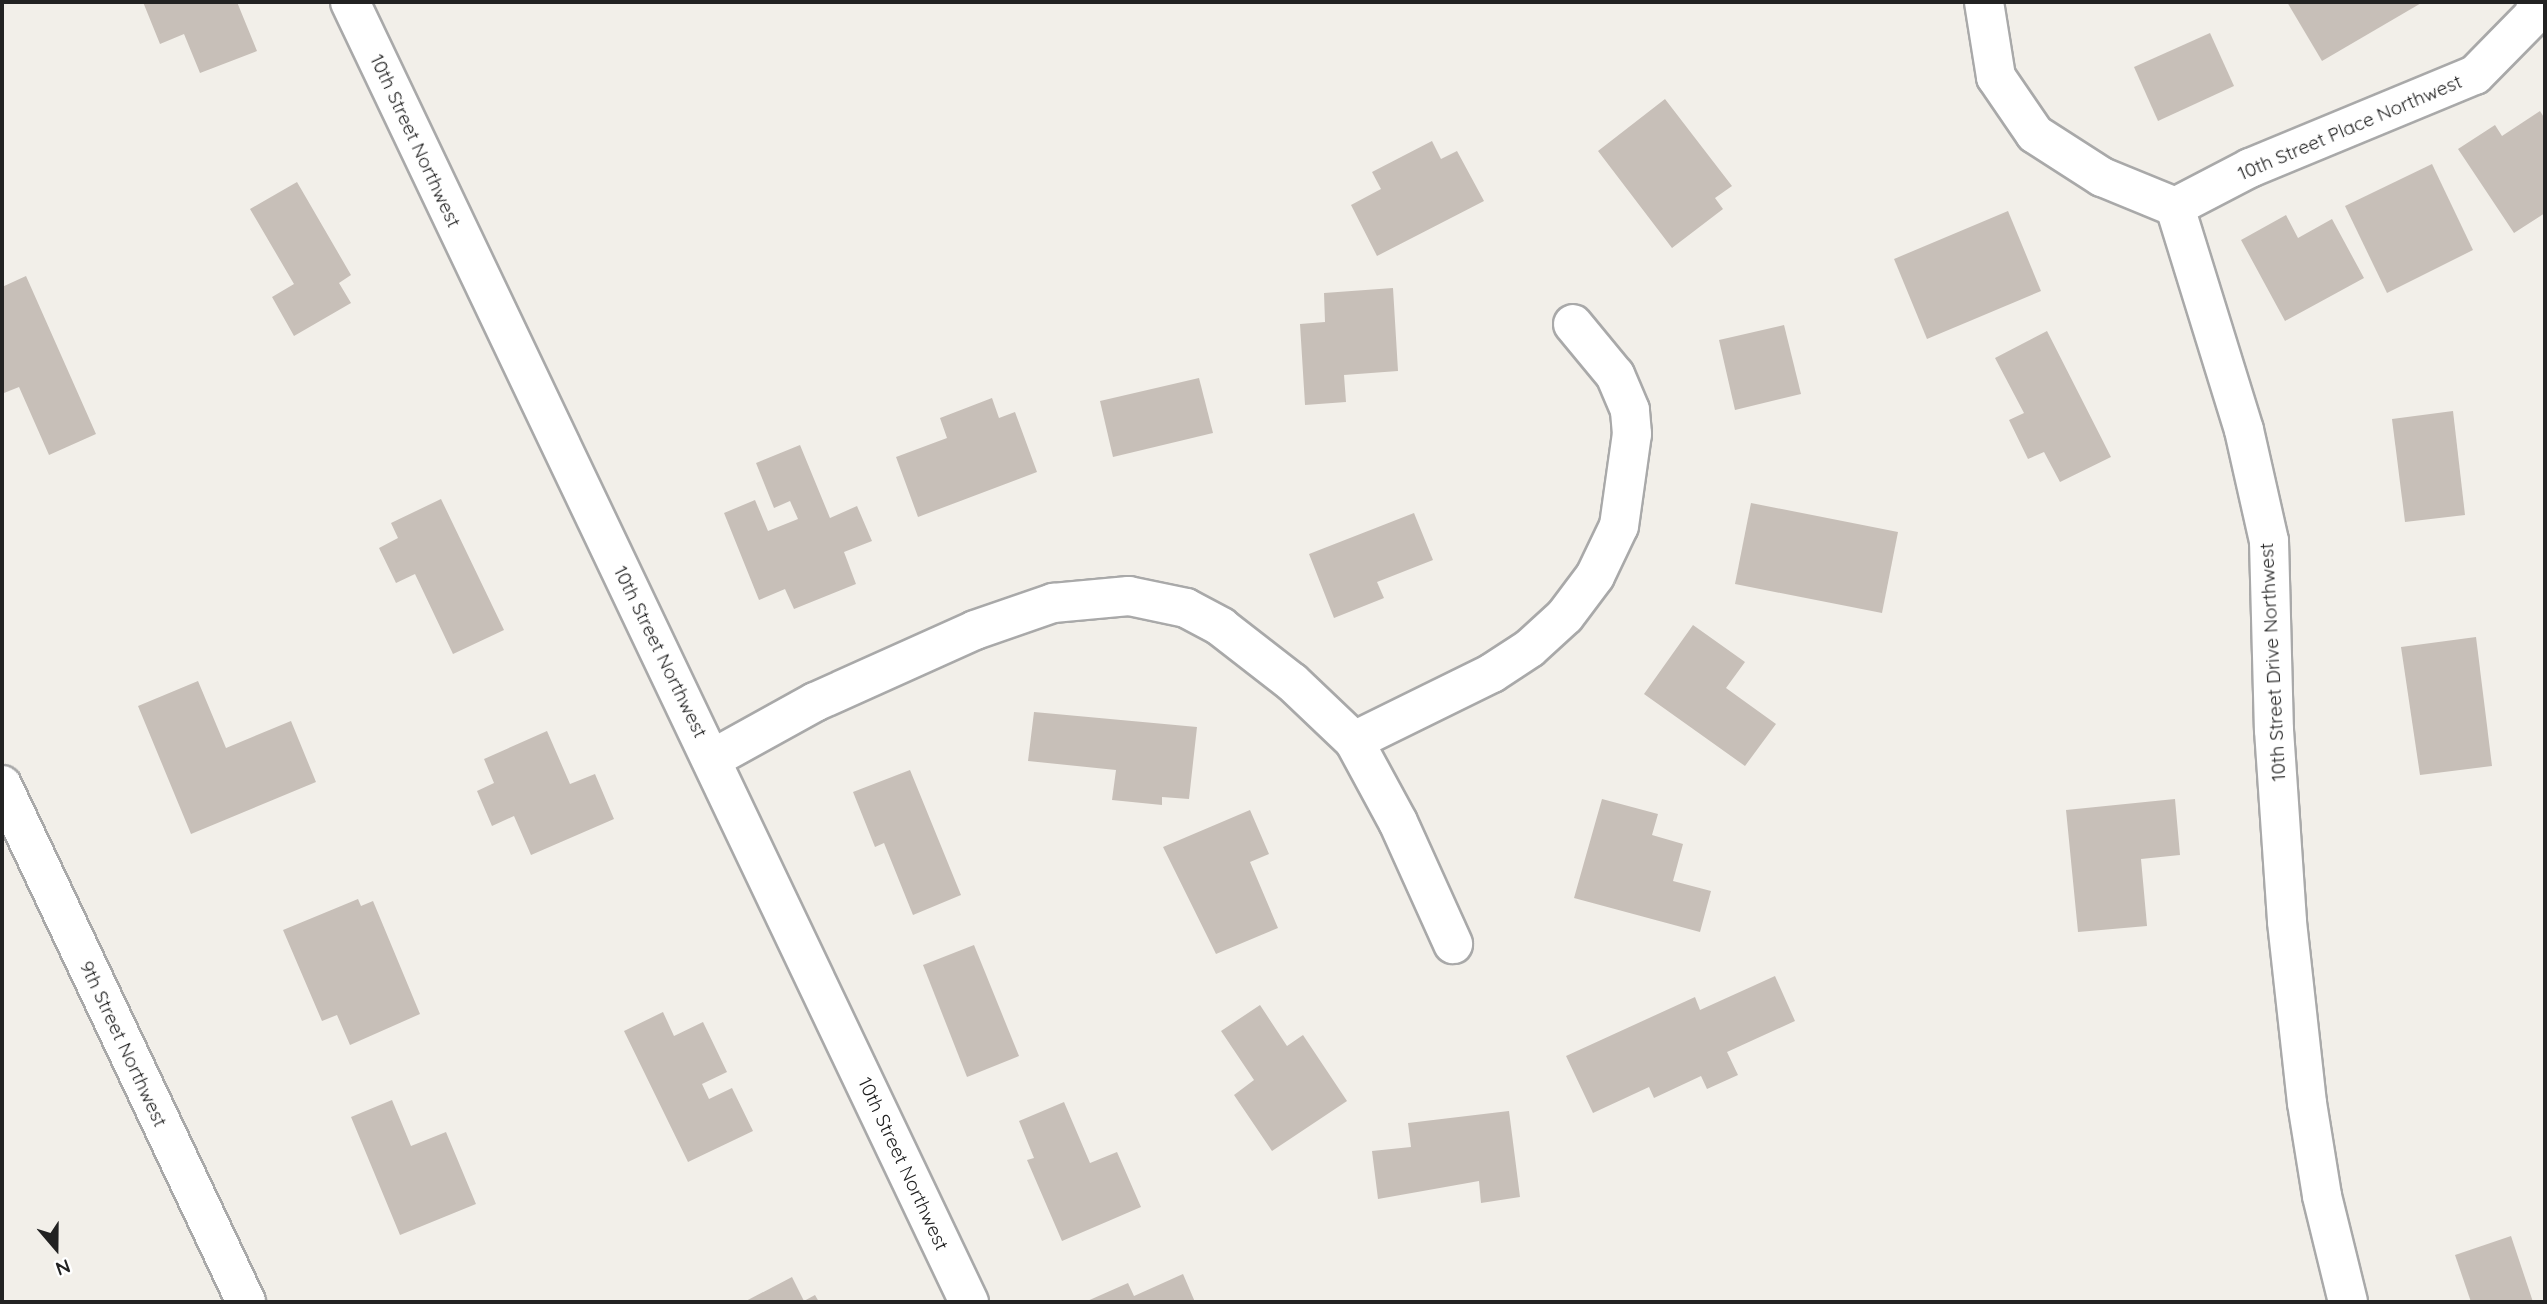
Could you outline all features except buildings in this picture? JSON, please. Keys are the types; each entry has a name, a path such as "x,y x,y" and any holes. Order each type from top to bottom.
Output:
{"street":[{"name":"10th Street Northwest","path":"350,2 969,1302"},
{"path":"1984,2 1996,77 2035,134 2102,177 2175,207"},
{"name":"10th Street Place Northwest","path":"2175,207 2250,169 2475,75 2535,14 2536,2"},
{"name":"10th Street Drive Northwest","path":"2175,207 2244,430 2269,541 2274,730 2287,922 2309,1116 2348,1302"},
{"path":"1354,741 1492,673 1530,648 1566,616 1595,576 1619,526 1632,434 1630,410 1615,375 1573,324"},
{"path":"712,758 815,702 975,630 1053,603 1129,596 1186,608 1222,627 1292,682 1354,741 1398,822 1453,944"},
{"name":"9th Street Northwest","path":"2,785 246,1302"}]}
